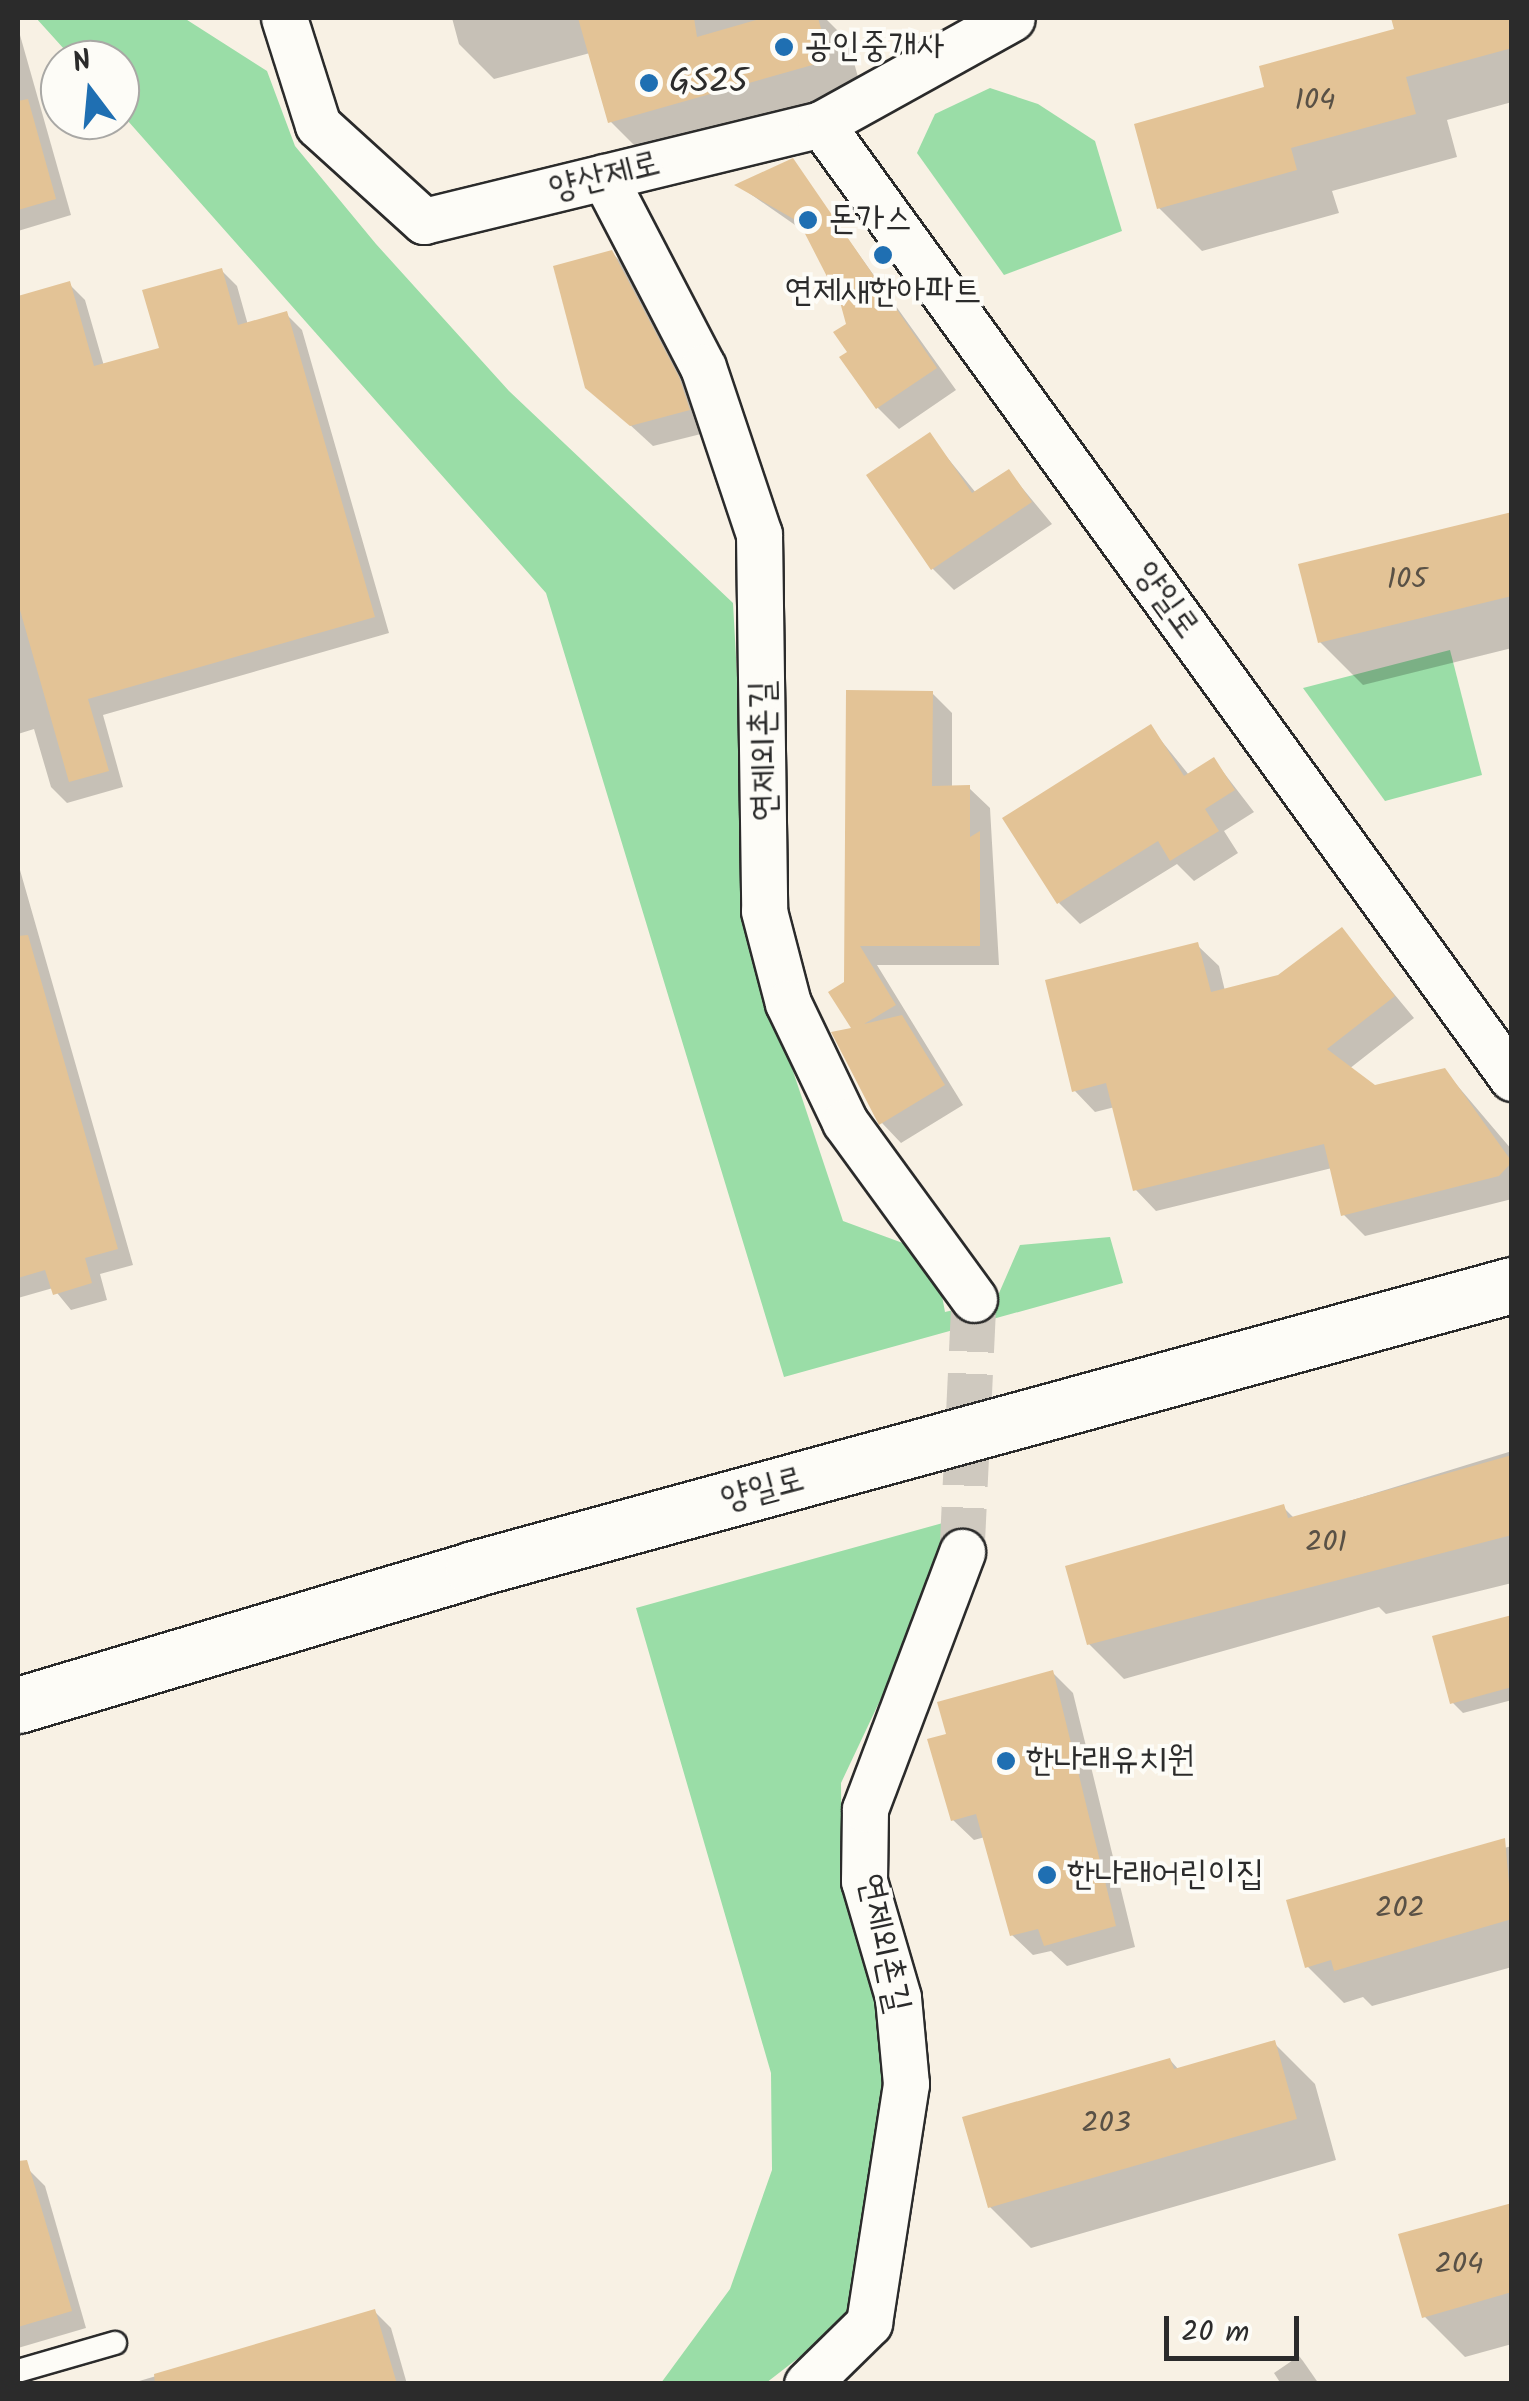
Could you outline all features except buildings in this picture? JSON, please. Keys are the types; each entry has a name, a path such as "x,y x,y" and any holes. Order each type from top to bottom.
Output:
{"main road":[{"name":"양일로","path":"18,1705 474,1569 1512,1285"}],"street":[{"name":"양산제로","path":"284,18 318,125 424,221 821,124 1012,18"},
{"name":"양일로","path":"821,124 1512,1078"},
{"name":"연제외촌길","path":"604,177 703,367 759,534 764,911 788,1003 845,1122 974,1299"},
{"name":"연제외촌길","path":"807,2384 869,2323 906,2084 898,1998 864,1882 864,1809 962,1552"}],"lane":[{"path":"18,2371 115,2343"}],"green space":[{"path":"36,18 184,18 267,71 295,146 376,244 509,391 733,603 752,948 843,1221 919,1249 938,1274 945,1312 996,1300 1020,1245 1110,1237 1123,1283 784,1377 546,593 140,135 140,40 56,40"},
{"path":"990,88 1038,104 1095,141 1122,231 1004,275 917,153 935,114"},
{"path":"1450,650 1482,775 1385,801 1303,688"},
{"path":"950,1521 944,1565 841,1783 842,1889 891,2041 850,2318 766,2383 661,2383 730,2289 772,2170 771,2073 636,1608"}],"tunnel":[{"path":"962,1552 974,1299"}],"place":[{"name":"공인중개사","path":"784,47"},
{"name":"GS25","path":"649,83"},
{"name":"돈가스","path":"808,220"},
{"name":"연제새한아파트","path":"883,255"},
{"name":"한나래유치원","path":"1006,1761"},
{"name":"한나래어린이집","path":"1047,1875"}]}
